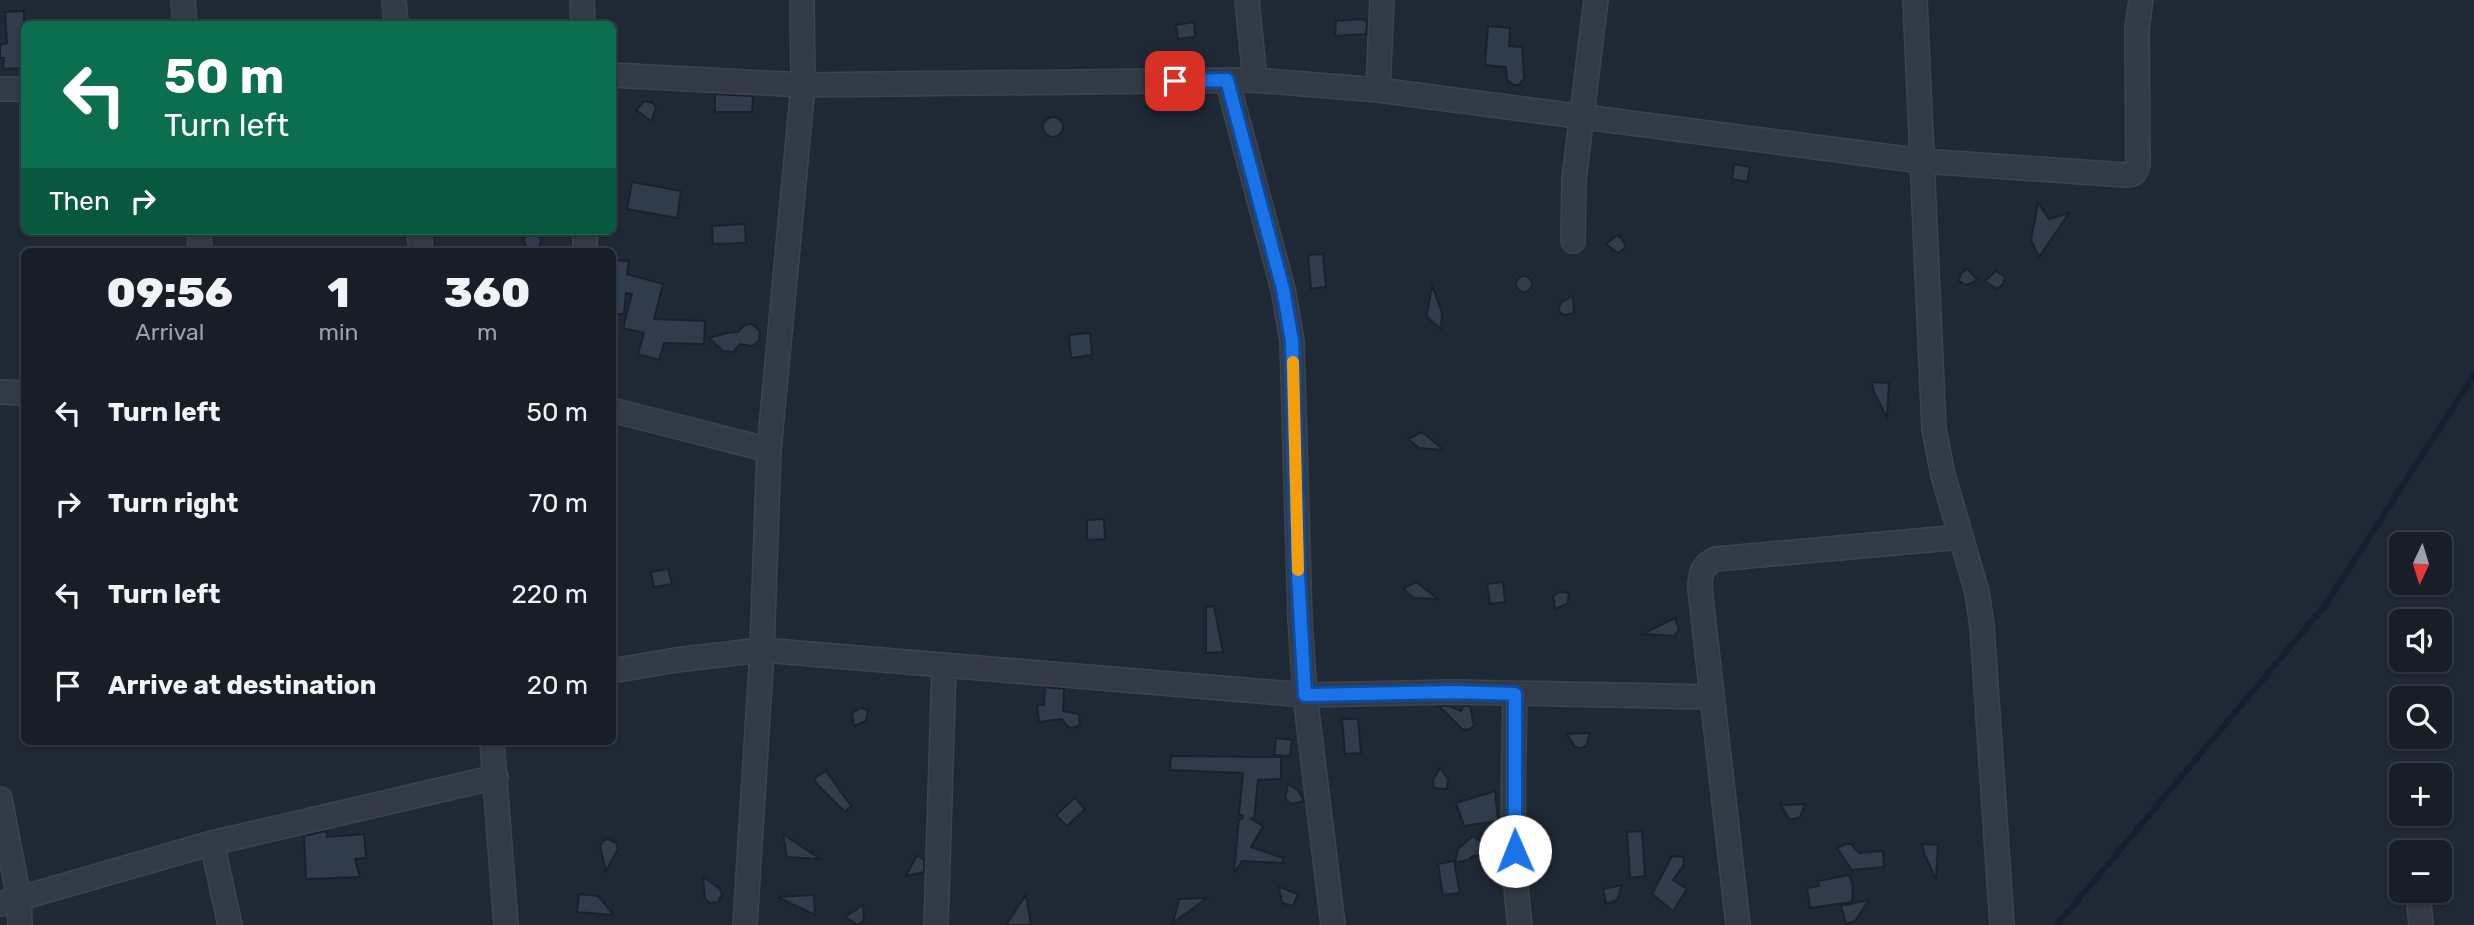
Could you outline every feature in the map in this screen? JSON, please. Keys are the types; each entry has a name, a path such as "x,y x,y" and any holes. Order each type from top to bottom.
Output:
{"street":[{"path":"183,0 185,21"},
{"path":"394,0 396,21"},
{"path":"582,0 583,21"},
{"path":"745,925 762,650 769,450 803,85 802,0"},
{"path":"1247,0 1255,80"},
{"path":"1378,90 1382,0"},
{"path":"1573,241 1574,180 1596,0"},
{"path":"1915,0 1934,429 1943,475 1977,592 1982,626 2002,925"},
{"path":"616,75 803,85 1255,80 1378,90 1922,161 2133,175 2138,164 2137,28 2141,0"},
{"path":"1227,80 1283,289 1292,341 1299,593 1305,695 1333,925"},
{"path":"0,89 21,89"},
{"path":"0,392 21,393"},
{"path":"616,411 769,450"},
{"path":"1738,925 1700,589 1702,570 1707,563 1716,559 1961,537"},
{"path":"616,670 762,650 1305,695 1455,692 1712,697"},
{"path":"936,925 944,667"},
{"path":"1515,694 1514,830 1520,925"},
{"path":"492,745 506,925"},
{"path":"10,901 212,843 496,777"},
{"path":"0,799 10,901 20,925"},
{"path":"212,843 230,925"},
{"path":"2419,903 2421,925"}],"building":[{"path":"24,11 24,21 21,21 21,68 3,69 4,58 0,58 0,45 7,43 5,12"},
{"path":"1364,19 1367,23 1366,34 1335,36 1336,21"},
{"path":"1194,22 1195,37 1178,39 1176,25"},
{"path":"1488,26 1510,28 1509,46 1522,47 1524,78 1519,85 1507,80 1506,67 1485,65"},
{"path":"715,94 753,96 752,112 715,112"},
{"path":"644,101 653,103 656,108 651,121 636,110"},
{"path":"1053,117 1060,120 1063,127 1060,134 1053,137 1046,134 1043,127 1046,120"},
{"path":"1734,164 1750,167 1747,182 1732,179"},
{"path":"632,182 681,191 677,218 627,209"},
{"path":"2038,203 2049,219 2069,213 2039,257 2031,240"},
{"path":"745,224 746,243 713,244 712,226"},
{"path":"523,235 540,235 539,247 526,247"},
{"path":"1617,235 1626,247 1618,253 1606,244"},
{"path":"1323,254 1326,287 1311,289 1308,255"},
{"path":"616,260 629,261 627,274 663,284 654,319 705,321 704,344 664,343 659,360 638,354 644,333 623,328 632,294 626,293 624,314 616,314"},
{"path":"1967,269 1978,280 1966,285 1959,281 1961,273"},
{"path":"1996,271 2005,277 2003,284 1997,289 1985,281"},
{"path":"1521,276 1527,276 1532,284 1530,290 1521,292 1516,287 1516,281"},
{"path":"1432,285 1442,313 1441,329 1427,314"},
{"path":"1573,296 1574,313 1565,315 1558,311 1561,302"},
{"path":"752,324 760,331 759,341 752,346 740,344 733,352 723,351 709,338 738,332 745,325"},
{"path":"1090,333 1092,355 1071,358 1069,335"},
{"path":"1872,382 1889,383 1887,418 1874,392"},
{"path":"1422,432 1444,450 1419,448 1408,439"},
{"path":"1104,519 1105,539 1087,540 1087,520"},
{"path":"668,569 672,584 654,587 651,572"},
{"path":"1416,582 1438,599 1414,598 1403,589"},
{"path":"1503,582 1505,602 1490,604 1487,584"},
{"path":"1559,592 1569,593 1568,601 1555,609 1553,596"},
{"path":"1214,606 1223,652 1206,653 1206,607"},
{"path":"1675,618 1679,630 1674,636 1643,634"},
{"path":"1045,687 1064,689 1063,711 1079,714 1080,725 1068,727 1062,719 1039,722 1037,705 1044,705"},
{"path":"1439,706 1449,706 1461,711 1464,706 1470,706 1474,726 1468,730 1462,729"},
{"path":"861,708 868,710 866,721 854,726 852,713"},
{"path":"1342,719 1358,719 1361,753 1345,754"},
{"path":"1590,733 1586,746 1581,748 1575,747 1567,734"},
{"path":"1276,738 1292,740 1290,756 1274,755"},
{"path":"1171,756 1281,757 1281,779 1258,780 1254,819 1250,818 1263,826 1251,847 1283,858 1283,863 1242,861 1234,873 1239,819 1243,816 1239,814 1243,773 1170,770"},
{"path":"1440,768 1448,779 1447,789 1434,788 1433,780"},
{"path":"826,771 851,806 845,812 816,783 815,778"},
{"path":"1288,784 1298,790 1304,801 1291,804 1285,798"},
{"path":"1495,791 1498,821 1464,826 1456,803"},
{"path":"1075,798 1085,809 1067,826 1056,815"},
{"path":"1805,804 1800,817 1795,819 1789,819 1781,805"},
{"path":"326,831 327,837 364,834 366,858 355,859 360,877 306,879 304,836"},
{"path":"1642,831 1645,876 1630,878 1627,832"},
{"path":"783,834 820,859 787,857"},
{"path":"1473,836 1495,852 1455,863 1458,849"},
{"path":"608,839 616,843 618,849 606,871 600,846"},
{"path":"1851,844 1859,853 1883,851 1884,867 1852,870 1837,848"},
{"path":"1922,844 1938,845 1936,880 1924,853"},
{"path":"917,855 924,860 924,872 906,876"},
{"path":"1672,856 1684,857 1683,866 1673,880 1687,889 1673,911 1652,894"},
{"path":"1454,861 1460,893 1443,895 1438,864"},
{"path":"1849,875 1853,886 1852,902 1810,908 1807,888 1819,886 1818,881"},
{"path":"703,877 720,889 722,895 718,902 710,903 705,899"},
{"path":"1622,885 1617,900 1606,904 1603,889"},
{"path":"1279,887 1298,894 1293,906 1282,903"},
{"path":"579,894 598,896 614,915 577,912"},
{"path":"814,895 815,915 777,897"},
{"path":"1026,895 1031,925 1006,925"},
{"path":"1207,898 1173,923 1179,899"},
{"path":"1869,900 1855,921 1846,924 1841,906"},
{"path":"863,905 864,920 858,925 845,917"}],"waterway":[{"path":"2057,925 2326,604 2474,375"}],"slow traffic":[{"path":"1293,362 1298,570"}],"route":[{"path":"1175,81 1227,80 1283,289 1292,341 1295,396 1298,574 1305,695 1455,692 1515,694 1515,851"}]}
